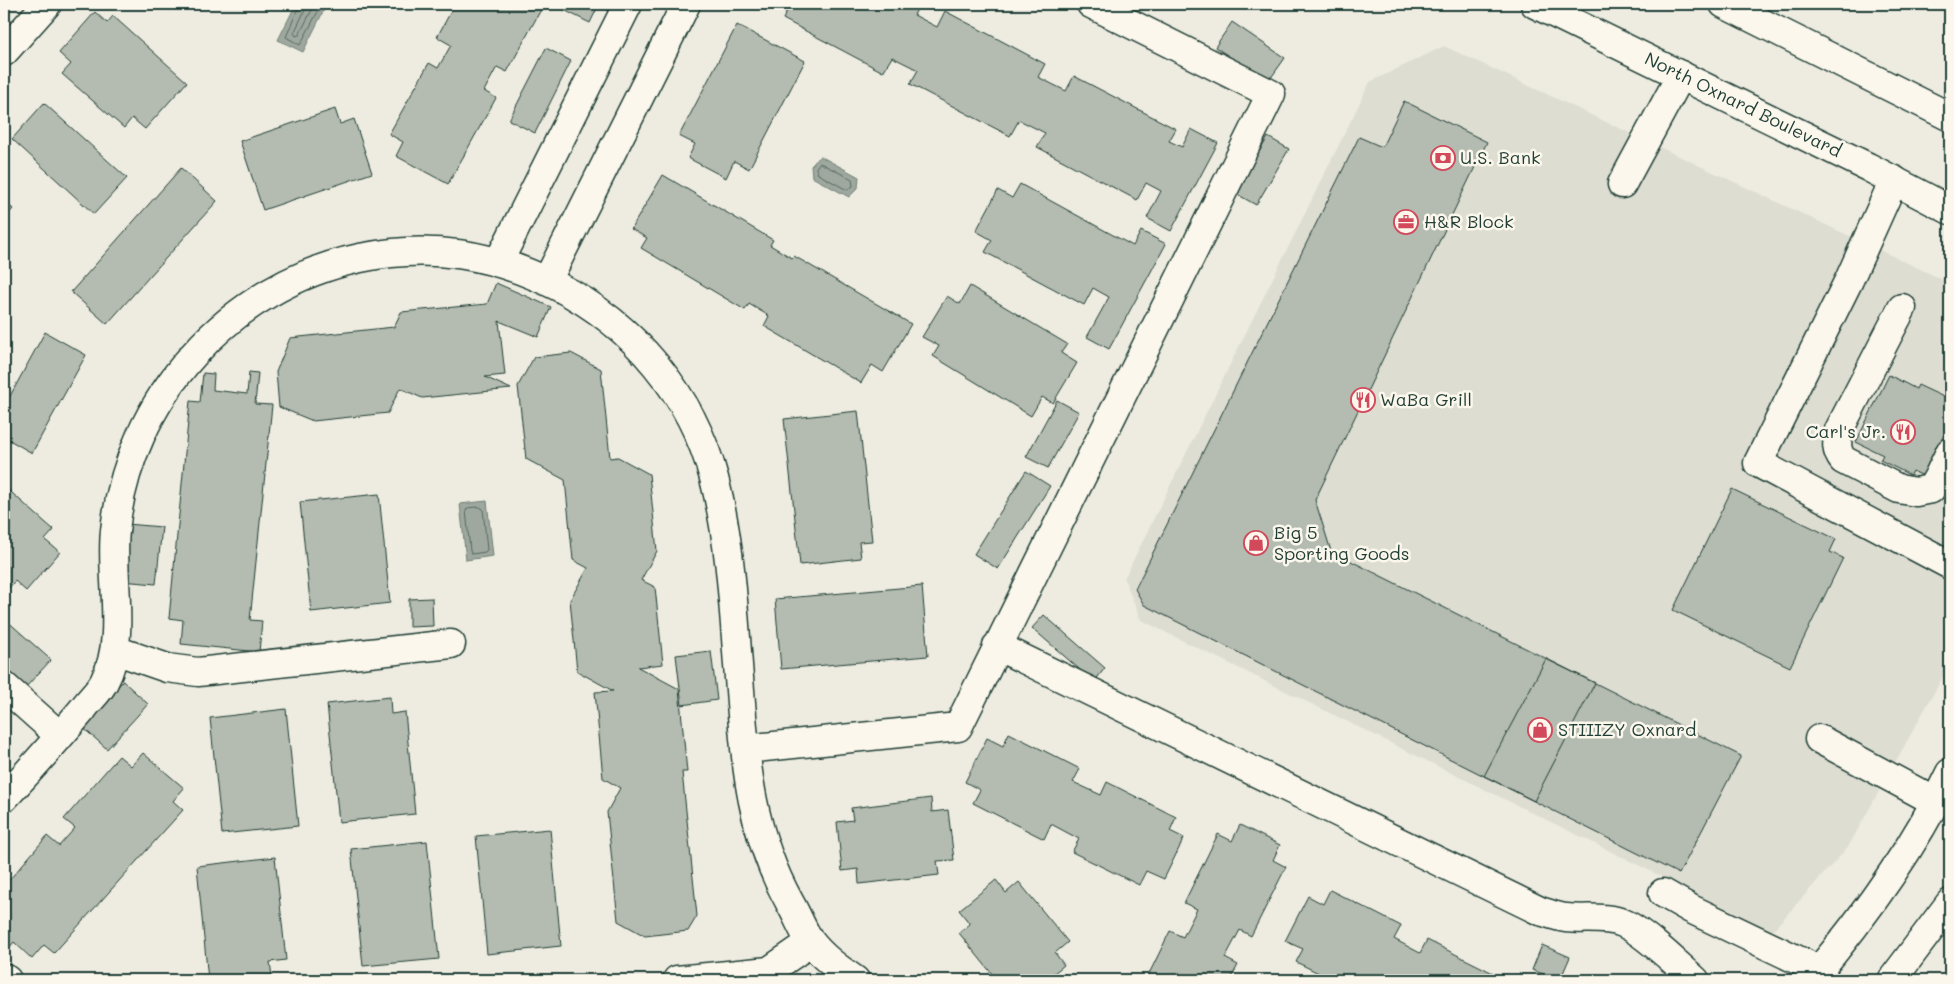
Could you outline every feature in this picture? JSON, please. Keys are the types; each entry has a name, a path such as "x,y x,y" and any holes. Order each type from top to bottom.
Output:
{"main road":[{"path":"8,38 47,4"},
{"path":"499,261 628,4"},
{"path":"547,281 686,4"},
{"path":"745,749 958,727 1271,94 1091,4"},
{"name":"North Oxnard Boulevard","path":"1534,4 1894,180 1950,210"},
{"path":"1724,4 1950,117"},
{"path":"1622,184 1681,75"},
{"path":"1894,180 1849,280 1758,463 1950,565"},
{"path":"4,798 60,736 104,683 115,650 114,532 120,495 130,459 145,425 163,393 185,363 210,336 270,292 338,262 412,250 451,252 499,261 547,281 587,302 616,324 643,350 687,410 702,443 714,478 731,576 745,749 750,794 758,826 778,881 811,942 830,962 855,980"},
{"path":"1902,308 1839,430 1836,446 1838,454 1843,460 1899,489 1916,492 1931,489 1950,452"},
{"path":"115,650 167,668 198,672 451,644"},
{"path":"997,646 1540,911 1564,918 1623,923 1633,928 1695,980"},
{"path":"4,686 60,736"},
{"path":"1820,739 1936,802"},
{"path":"1662,894 1691,910 1806,964 1818,978 1885,883 1936,802 1950,772"},
{"path":"1892,980 1950,903"},
{"path":"677,980 763,976 811,942"}],"shaded area":[{"path":"1444,46 1950,283 1950,664 1848,847 1772,931 1141,620 1124,579 1370,82"}],"water":[{"path":"296,4 327,4 303,52 278,40"},
{"path":"820,156 859,177 858,188 849,197 812,177 811,166"},
{"path":"487,501 493,556 466,560 460,504"}],"building":[{"path":"455,4 544,4 507,72 497,67 484,91 496,98 448,184 396,156 403,142 389,134 429,63 438,68 451,45 437,37"},
{"path":"567,4 599,4 590,23 564,10"},
{"path":"784,4 920,4 914,15 937,27 945,11 1045,64 1038,77 1066,91 1074,76 1176,129 1169,141 1182,147 1191,129 1218,143 1171,231 1147,218 1161,191 1146,183 1137,200 1037,147 1045,133 1019,120 1010,136 910,84 918,70 892,57 883,72 783,19 789,7"},
{"path":"95,12 107,23 113,16 187,82 145,129 132,118 124,128 62,74 71,64 59,53"},
{"path":"1232,22 1285,58 1268,82 1215,47"},
{"path":"737,25 805,61 749,169 734,161 726,178 688,158 695,144 679,136"},
{"path":"546,48 571,61 535,133 509,120"},
{"path":"1404,101 1487,142 1315,500 1331,551 1741,756 1679,874 1144,605 1135,589 1359,137 1382,147"},
{"path":"44,103 127,178 94,214 12,139"},
{"path":"335,109 340,124 354,119 372,173 263,210 240,141"},
{"path":"1268,137 1289,149 1256,205 1235,193"},
{"path":"181,168 217,201 107,324 71,292"},
{"path":"663,175 773,240 770,245 792,258 794,256 911,324 883,372 872,365 861,383 764,326 769,316 749,304 745,310 641,248 647,238 631,229"},
{"path":"1020,184 1133,246 1141,231 1166,244 1109,349 1087,337 1109,297 1093,288 1084,305 985,252 992,240 976,231 998,190 1012,198"},
{"path":"4,200 13,209 4,219"},
{"path":"496,283 551,307 538,337 499,321 505,375 485,377 511,389 422,398 400,388 388,413 313,421 279,407 276,372 290,338 394,327 401,312 487,304"},
{"path":"970,286 1067,344 1061,353 1077,363 1053,403 1042,397 1031,416 933,356 939,346 922,337 947,296 960,304"},
{"path":"45,332 86,355 32,453 4,437 4,407"},
{"path":"571,353 601,369 610,458 618,457 649,474 657,551 641,580 655,587 663,664 638,667 679,689 687,772 682,772 697,916 688,931 645,936 618,921 607,812 620,788 603,778 595,692 613,691 577,671 570,600 588,568 573,560 565,480 526,459 518,386 534,357"},
{"path":"249,372 258,373 255,404 272,405 250,620 262,621 259,652 181,644 183,620 169,618 190,401 200,402 203,373 214,374 213,390 247,394"},
{"name":"Carl's Jr.","path":"1889,375 1916,389 1918,385 1950,400 1950,422 1924,476 1912,471 1910,475 1880,460 1883,455 1856,442"},
{"path":"1057,400 1079,412 1048,468 1026,457"},
{"path":"858,411 872,541 859,542 861,558 800,565 784,419"},
{"path":"1026,471 1050,486 998,569 974,554"},
{"path":"4,486 54,530 45,540 60,552 26,591 15,581 5,592 4,590"},
{"path":"1732,489 1836,539 1830,552 1843,558 1790,667 1673,610"},
{"path":"379,494 390,603 311,612 300,502"},
{"path":"127,524 162,527 156,584 121,581"},
{"path":"922,586 928,656 781,669 775,599"},
{"path":"432,598 433,626 409,627 409,599"},
{"path":"1044,615 1105,668 1094,682 1032,628"},
{"path":"4,618 51,660 24,689 4,671"},
{"path":"711,651 717,700 682,705 676,655"},
{"name":"STIIIZY Oxnard","path":"1546,659 1595,683 1534,801 1484,776"},
{"path":"123,681 148,704 107,749 81,726"},
{"path":"390,697 391,714 405,712 415,814 339,822 327,704"},
{"path":"286,709 298,826 222,834 210,718"},
{"path":"1009,733 1080,769 1073,782 1101,795 1107,782 1176,817 1170,831 1184,838 1164,879 1146,871 1139,885 1072,852 1079,839 1051,824 1044,839 973,803 980,790 965,782 987,738 1003,746"},
{"path":"143,753 184,788 173,801 183,810 54,953 44,945 32,959 14,942 4,954 4,886 47,836 59,846 75,828 64,819 119,756 131,766"},
{"path":"931,798 932,812 948,810 954,860 937,861 939,875 859,884 858,869 842,871 837,822 853,820 851,808"},
{"path":"1240,825 1280,845 1273,860 1286,867 1251,936 1240,930 1225,958 1238,965 1230,980 1146,980 1170,931 1183,937 1197,909 1184,903 1218,834 1232,841"},
{"path":"550,829 561,946 487,954 476,836"},
{"path":"427,841 439,959 363,966 351,849"},
{"path":"275,857 286,960 270,962 272,976 233,980 208,980 197,866"},
{"path":"996,880 1006,893 1019,882 1068,942 1055,953 1064,965 1053,974 1057,980 997,980 959,933 970,924 959,910"},
{"path":"1330,890 1401,926 1394,939 1420,953 1427,940 1497,975 1494,980 1333,980 1296,962 1303,949 1285,941 1308,896 1323,904"},
{"path":"1542,945 1570,957 1560,980 1532,970"}],"place":[{"name":"U.S. Bank","path":"1443,158"},
{"name":"H&R Block","path":"1406,222"},
{"name":"WaBa Grill","path":"1363,400"},
{"name":"Carl's Jr.","path":"1903,432"},
{"name":"Big 5 Sporting Goods","path":"1256,543"},
{"name":"STIIIZY Oxnard","path":"1540,730"}]}
